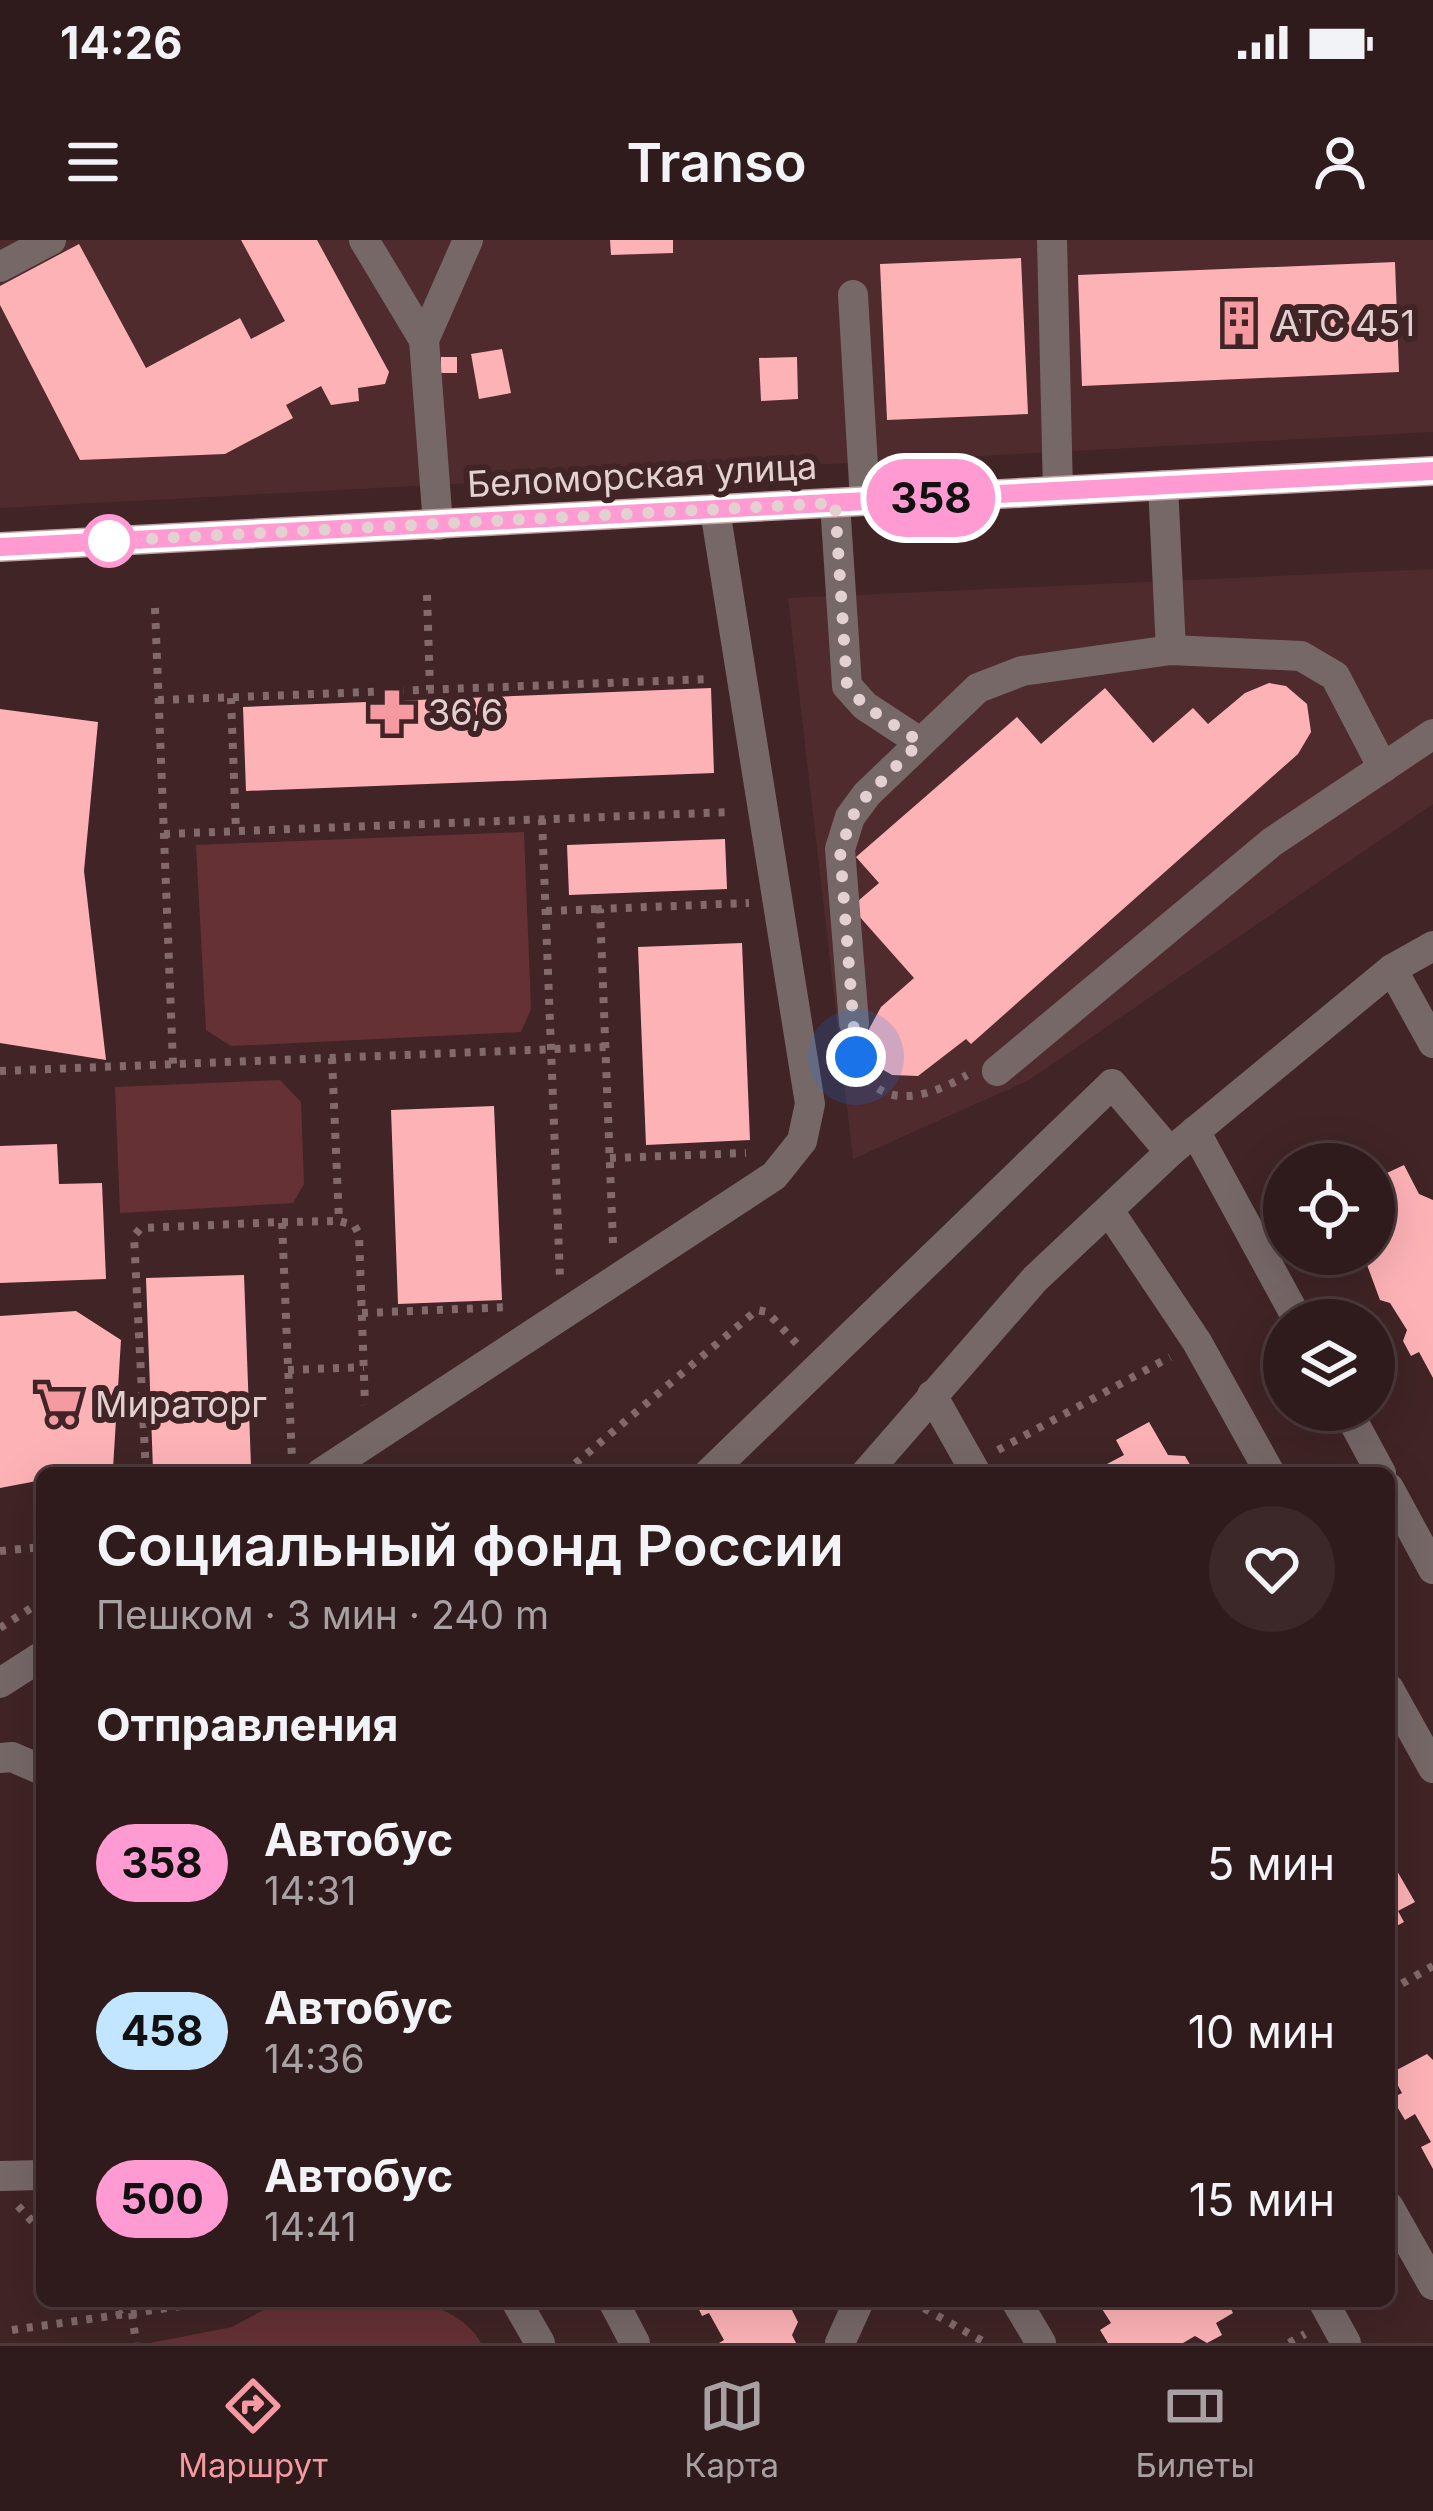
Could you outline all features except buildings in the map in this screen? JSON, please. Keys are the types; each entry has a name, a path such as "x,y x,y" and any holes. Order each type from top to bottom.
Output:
{"main road":[{"name":"Беломорская улица","path":"0,547 1433,471"}],"lane":[{"path":"0,267 51,240"},
{"path":"364,240 424,340 438,525"},
{"path":"424,340 468,240"},
{"path":"1052,240 1058,490"},
{"path":"853,295 847,686 865,706 920,742"},
{"path":"1163,485 1171,650"},
{"path":"330,1467 561,1310 774,1176 797,1151 810,1104 715,509"},
{"path":"854,1023 840,850 845,830 867,794 978,688 1009,674 1171,650 1237,650 1314,661 1335,676 1383,768"},
{"path":"997,1071 1272,842 1433,734"},
{"path":"871,1467 1035,1279 1170,1151 1392,969 1433,946"},
{"path":"1392,969 1433,1043"},
{"path":"715,1467 1112,1084 1170,1151"},
{"path":"1195,1131 1287,1299"},
{"path":"1110,1212 1197,1342 1267,1467"},
{"path":"932,1395 972,1467"},
{"path":"1358,1431 1378,1467"},
{"path":"1395,1499 1433,1569"},
{"path":"0,1683 36,1660"},
{"path":"1395,1700 1433,1768"},
{"path":"0,1758 12,1757 36,1767"},
{"path":"0,2176 36,2175"},
{"path":"1395,2218 1433,2285"},
{"path":"519,2307 540,2343"},
{"path":"616,2307 635,2343"},
{"path":"841,2343 855,2307"},
{"path":"1020,2307 1041,2343"},
{"path":"1326,2307 1346,2343"}],"path":[{"path":"427,595 430,690"},
{"path":"154,608 172,1064"},
{"path":"158,700 742,678"},
{"path":"231,698 236,831"},
{"path":"164,834 763,811"},
{"path":"362,1313 561,1310 542,819"},
{"path":"546,911 778,902"},
{"path":"600,909 615,1280"},
{"path":"854,1023 856,1057 866,1075 904,1098 941,1091 973,1072 997,1071"},
{"path":"0,1071 606,1047"},
{"path":"332,1058 338,1221"},
{"path":"610,1158 797,1151"},
{"path":"146,1467 134,1233 141,1228 338,1221 354,1226 359,1234 367,1443"},
{"path":"282,1222 292,1467"},
{"path":"571,1467 757,1310 767,1312 819,1367"},
{"path":"975,1467 1197,1342"},
{"path":"288,1370 364,1367"},
{"path":"0,1551 36,1548"},
{"path":"0,1628 36,1604"},
{"path":"1395,1988 1433,1966"},
{"path":"116,2307 126,2314 136,2343"},
{"path":"12,2330 175,2307"},
{"path":"922,2307 986,2343"}],"shaded area":[{"path":"0,240 1433,240 1433,432 0,508"},
{"path":"1433,569 1433,804 1029,1080 853,1159 788,598"},
{"path":"524,832 531,1009 521,1032 231,1046 206,1030 196,845"},
{"path":"280,1080 301,1102 304,1184 293,1203 120,1213 115,1087"},
{"path":"269,2307 434,2307 465,2323 481,2343 150,2343 232,2327"}],"bus line":[{"name":"358","path":"0,547 1433,471"}],"place":[{"name":"АТС 451","path":"1239,323"},
{"name":"36,6","path":"392,712"},
{"name":"Мираторг","path":"59,1404"}],"route":[{"path":"109,541 835,503 847,686 865,706 920,742 857,806 840,850 856,1057"}]}
